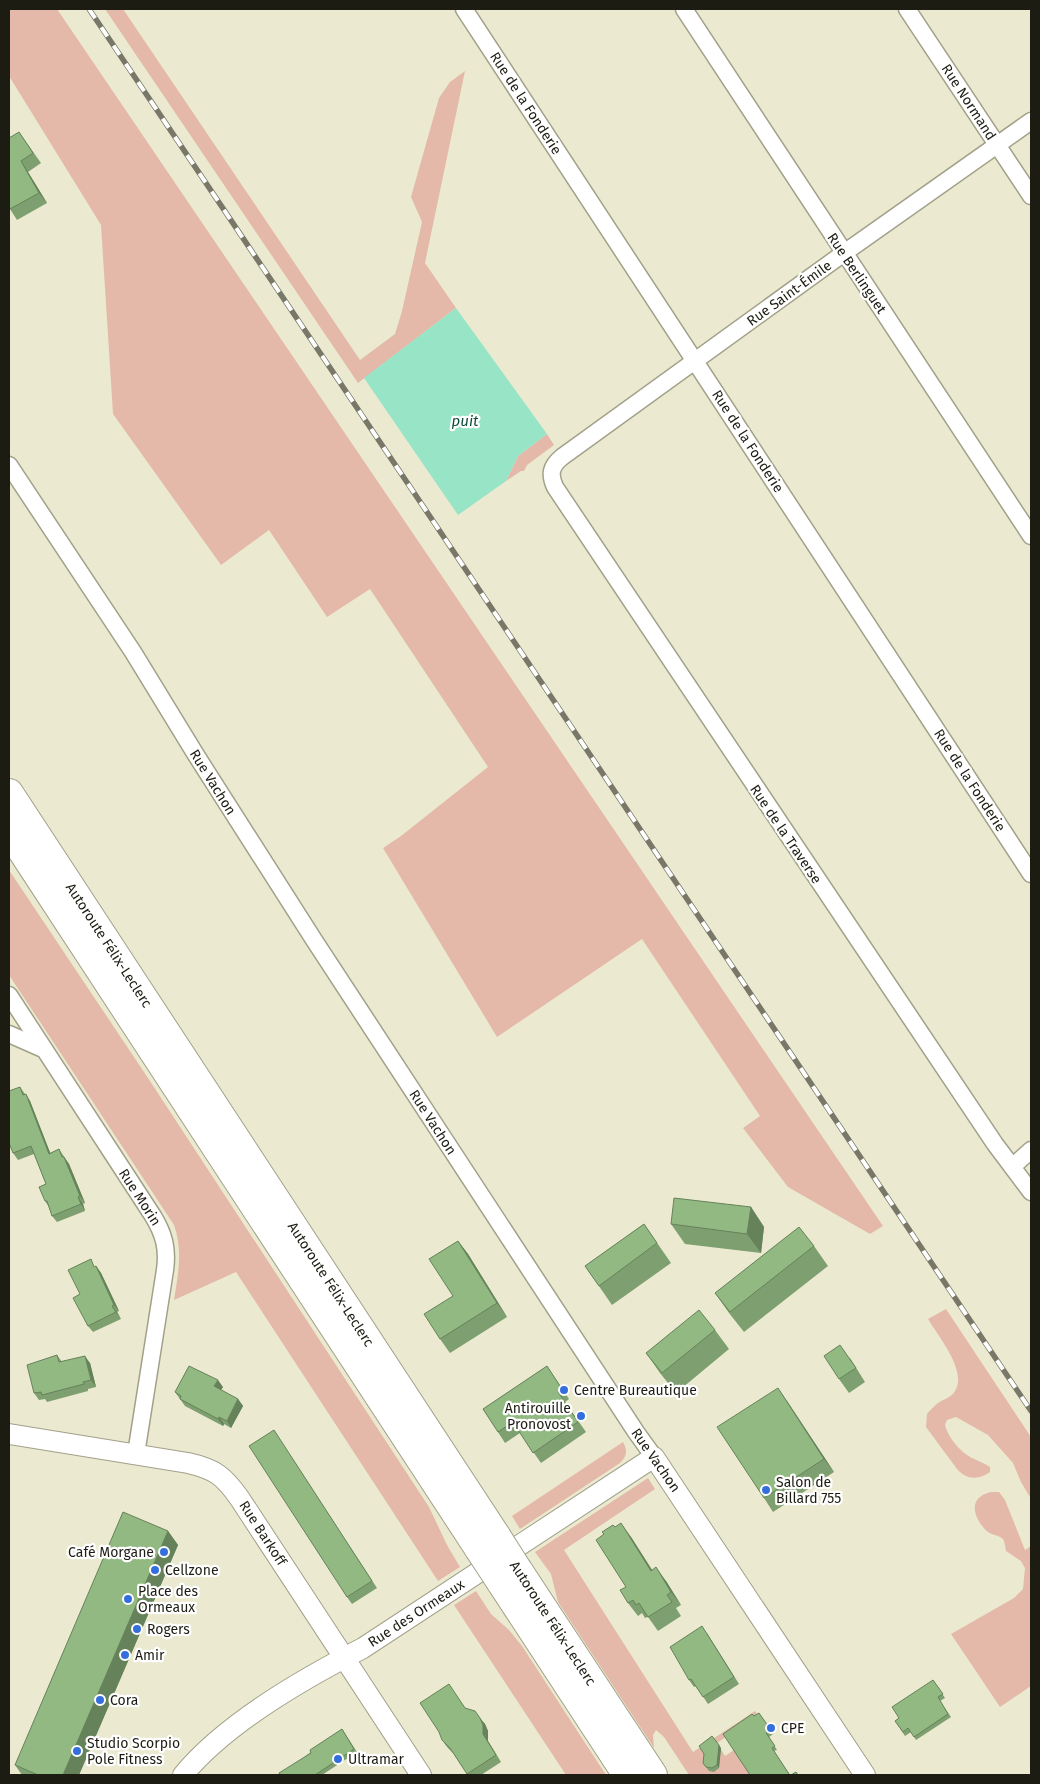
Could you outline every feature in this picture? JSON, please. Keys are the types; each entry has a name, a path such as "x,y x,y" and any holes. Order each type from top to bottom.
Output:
{"highway":[{"name":"Autoroute Félix-Leclerc","path":"9,793 488,1543"},
{"name":"Autoroute Félix-Leclerc","path":"9,831 509,1575 653,1775"},
{"name":"Autoroute Félix-Leclerc","path":"509,1575 627,1775"}],"street":[{"name":"Rue de la Fonderie","path":"464,9 1031,874"},
{"name":"Rue Berlinguet","path":"684,9 1031,536"},
{"name":"Rue Normand","path":"907,9 1031,196"},
{"name":"Rue Saint-Émile","path":"551,470 562,457 694,361 1031,121"},
{"name":"Rue Vachon","path":"9,465 133,652 314,940 636,1432 864,1775"},
{"name":"Rue de la Traverse","path":"551,470 555,487 973,1112 1031,1192"},
{"name":"Rue Morin","path":"9,995 42,1049 162,1232 167,1255 166,1270 136,1454"},
{"path":"9,1034 42,1049"},
{"path":"1012,1166 1031,1150"},
{"name":"Rue Barkoff","path":"9,1434 136,1454 206,1468 223,1478 240,1499 421,1775"},
{"name":"Rue des Ormeaux","path":"183,1775 236,1726 294,1686 363,1648 654,1457"}],"shaded area":[{"path":"9,9 57,9 883,1226 870,1234 788,1187 743,1128 760,1116 642,939 497,1037 383,848 488,767 370,589 327,617 269,530 221,565 113,414 101,225 9,76"},
{"path":"105,9 123,9 360,360 395,334 422,222 411,197 439,98 450,82 465,71 425,263 456,308 358,383"},
{"path":"547,434 554,445 527,465 524,471 506,481 518,456"},
{"path":"9,870 148,1078 429,1507 460,1567 438,1581 236,1272 174,1300 179,1253 174,1225 9,975"},
{"path":"946,1309 1031,1437 1031,1499 1013,1463 988,1435 956,1417 947,1420 945,1425 952,1439 963,1452 990,1467 990,1472 986,1475 973,1478 964,1475 957,1469 926,1427 927,1414 938,1403 953,1394 958,1381 954,1363 928,1319"},
{"path":"623,1442 626,1453 620,1463 520,1529 512,1516"},
{"path":"648,1478 655,1489 564,1550 693,1752 755,1711 760,1718 755,1718 717,1743 725,1756 734,1750 750,1775 689,1775 664,1737 656,1730 653,1735 654,1748 558,1602 551,1574 535,1552"},
{"path":"999,1492 1005,1500 1025,1550 1031,1546 1031,1686 1000,1707 951,1634 1014,1598 1023,1589 1025,1568 1021,1561 1006,1551 1003,1539 988,1532 981,1525 976,1515 975,1505 977,1501 983,1495"},
{"path":"476,1591 491,1614 509,1630 522,1646 606,1775 566,1775 454,1605"}],"water":[{"name":"puit","path":"456,308 547,434 518,456 506,481 458,515 364,378"}],"building":[{"path":"19,132 33,153 21,161 39,193 10,209 9,138"},
{"path":"20,1087 23,1095 26,1094 49,1154 59,1149 80,1196 78,1197 81,1204 52,1216 47,1201 45,1201 39,1187 46,1184 31,1146 13,1153 9,1143 9,1091"},
{"path":"674,1198 751,1207 747,1234 671,1224"},
{"path":"644,1224 657,1243 599,1286 585,1266"},
{"path":"799,1227 814,1246 730,1312 715,1293"},
{"path":"458,1241 497,1303 440,1339 424,1314 453,1296 429,1259"},
{"path":"91,1259 94,1267 96,1266 116,1312 88,1326 73,1298 80,1294 68,1270"},
{"path":"699,1310 715,1330 662,1373 646,1353"},
{"path":"840,1345 856,1368 839,1379 824,1356"},
{"path":"57,1355 59,1362 85,1356 91,1380 83,1382 84,1384 42,1395 41,1392 34,1393 27,1365"},
{"path":"189,1366 218,1380 214,1386 238,1399 227,1421 219,1417 218,1419 180,1399 181,1396 175,1392"},
{"path":"547,1366 562,1389 558,1392 578,1422 533,1453 513,1422 498,1432 483,1409"},
{"path":"778,1388 824,1459 764,1498 717,1427"},
{"path":"274,1430 372,1581 347,1597 249,1446"},
{"path":"123,1512 168,1531 63,1775 38,1775 15,1765"},
{"path":"621,1523 651,1571 656,1567 671,1592 667,1595 672,1602 648,1617 639,1603 636,1605 633,1600 628,1603 620,1590 626,1587 596,1540 604,1534 602,1532 613,1525 615,1527"},
{"path":"702,1626 734,1677 703,1697 691,1679 689,1680 670,1647"},
{"path":"933,1680 943,1694 938,1697 948,1714 914,1737 908,1728 903,1732 895,1721 899,1718 892,1707"},
{"path":"449,1684 465,1708 475,1711 480,1718 483,1725 483,1734 496,1755 467,1774 450,1748 442,1740 439,1732 420,1703"},
{"path":"759,1713 771,1730 766,1733 775,1746 772,1748 789,1774 750,1775 723,1734 752,1714 754,1716"},
{"path":"342,1729 354,1749 315,1775 280,1775 279,1773 311,1753 310,1750"},
{"path":"712,1736 719,1745 717,1765 712,1768 706,1767 703,1763 704,1754 699,1746"}],"railway":[{"path":"89,9 1031,1411"}],"place":[{"name":"Centre Bureautique","path":"564,1390"},
{"name":"Antirouille Pronovost","path":"581,1416"},
{"name":"Salon de Billard 755","path":"766,1490"},
{"name":"Café Morgane","path":"164,1552"},
{"name":"Cellzone","path":"155,1570"},
{"name":"Place des Ormeaux","path":"128,1599"},
{"name":"Rogers","path":"137,1629"},
{"name":"Amir","path":"125,1655"},
{"name":"Cora","path":"100,1700"},
{"name":"CPE","path":"771,1728"},
{"name":"Studio Scorpio Pole Fitness","path":"77,1751"},
{"name":"Ultramar","path":"338,1759"}]}
